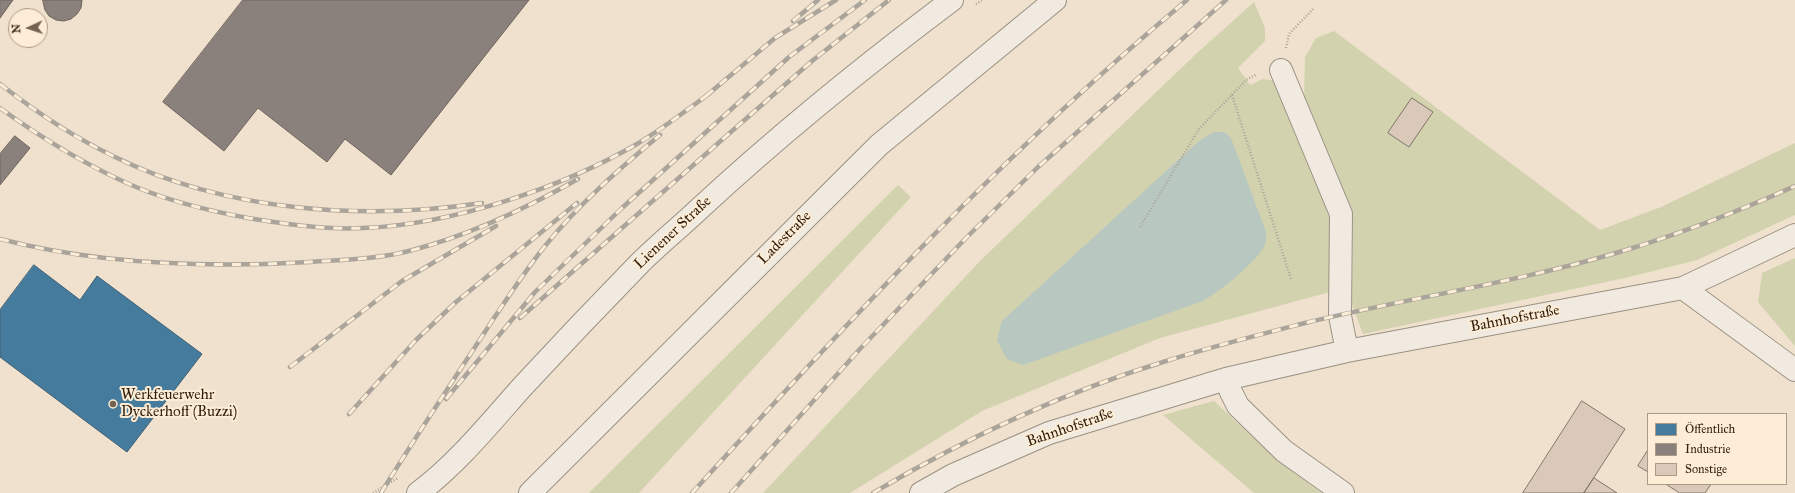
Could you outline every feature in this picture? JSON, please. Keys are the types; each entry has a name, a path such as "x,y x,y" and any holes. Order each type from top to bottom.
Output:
{"street":[{"name":"Lienener Straße","path":"418,493 436,480 469,446 550,357 641,262 735,175 813,108 875,58 952,0"},
{"name":"Ladestraße","path":"530,493 879,145 1055,0"},
{"path":"1281,70 1341,214 1340,316 1347,351"},
{"name":"Bahnhofstraße","path":"921,493 953,475 1049,433 1226,379 1347,351 1683,288 1795,235"},
{"path":"1683,288 1795,370"},
{"path":"1226,379 1238,406 1284,451 1343,493"}],"path":[{"path":"1140,227 1198,129 1246,80 1262,71 1281,70 1290,34 1314,8"},
{"path":"1232,95 1291,279"}],"green space":[{"path":"1254,2 1265,28 1265,41 1238,68 1250,85 1263,79 1277,81 1330,219 1330,292 1160,338 982,411 850,493 763,493 981,260 1196,54"},
{"path":"1334,31 1600,230 1661,207 1795,143 1795,215 1697,260 1625,278 1363,334 1352,304 1353,213 1304,100 1305,57 1316,38"},
{"path":"898,185 911,197 639,493 589,493"},
{"path":"1795,258 1795,346 1758,302 1762,273"},
{"path":"1214,401 1278,461 1321,493 1254,493 1163,415"}],"shaded area":[{"path":"1214,132 1224,132 1231,138 1266,232 1265,246 1253,261 1227,284 1203,301 1023,365 1007,359 997,340 1002,321 1200,140"}],"building: Öffentlich":[{"name":"Werkfeuerwehr Dyckerhoff (Buzzi)","path":"34,265 80,300 97,276 202,354 127,452 0,357 0,310"}],"building: Industrie":[{"path":"0,0 13,0 0,18"},
{"path":"43,0 82,0 81,8 77,14 71,19 64,21 56,20 49,16 48,8 45,8"},
{"path":"243,0 529,0 391,175 345,139 327,162 258,108 224,151 163,102"},
{"path":"15,136 30,148 0,185 0,154"}],"building: Sonstige":[{"path":"1412,98 1433,112 1409,147 1388,133"},
{"path":"1582,401 1625,429 1584,493 1523,493"},
{"path":"1647,452 1647,471 1638,466"},
{"path":"1594,478 1617,493 1584,493"},
{"path":"1668,485 1710,485 1705,493 1680,493"}],"railway":[{"path":"793,21 818,0"},
{"path":"706,96 775,38 836,0"},
{"path":"446,399 535,292 622,208 789,57 865,0"},
{"path":"520,318 812,61 889,0"},
{"path":"692,493 810,364 993,176 1121,57 1187,0"},
{"path":"731,493 859,350 965,239 1038,167 1226,0"},
{"path":"0,84 55,124 99,149 157,175 202,190 248,200 295,207 342,211 390,211 482,203"},
{"path":"0,108 49,141 83,161 136,187 177,202 248,218 305,226 363,228 432,220 468,212 540,189 607,160 637,144 665,126 710,93"},
{"path":"381,493 503,305 545,246 571,216 600,188 660,135"},
{"path":"0,239 38,248 76,254 154,262 232,265 334,261 397,254 453,238 496,221 538,201 578,179"},
{"path":"873,493 907,473 978,436 1051,403 1125,374 1198,351 1305,323 1578,264 1662,239 1751,205 1795,186"},
{"path":"349,414 416,340 456,302 577,203"},
{"path":"290,367 402,281 496,226"}],"place":[{"name":"Werkfeuerwehr Dyckerhoff (Buzzi)","path":"113,404"}]}
